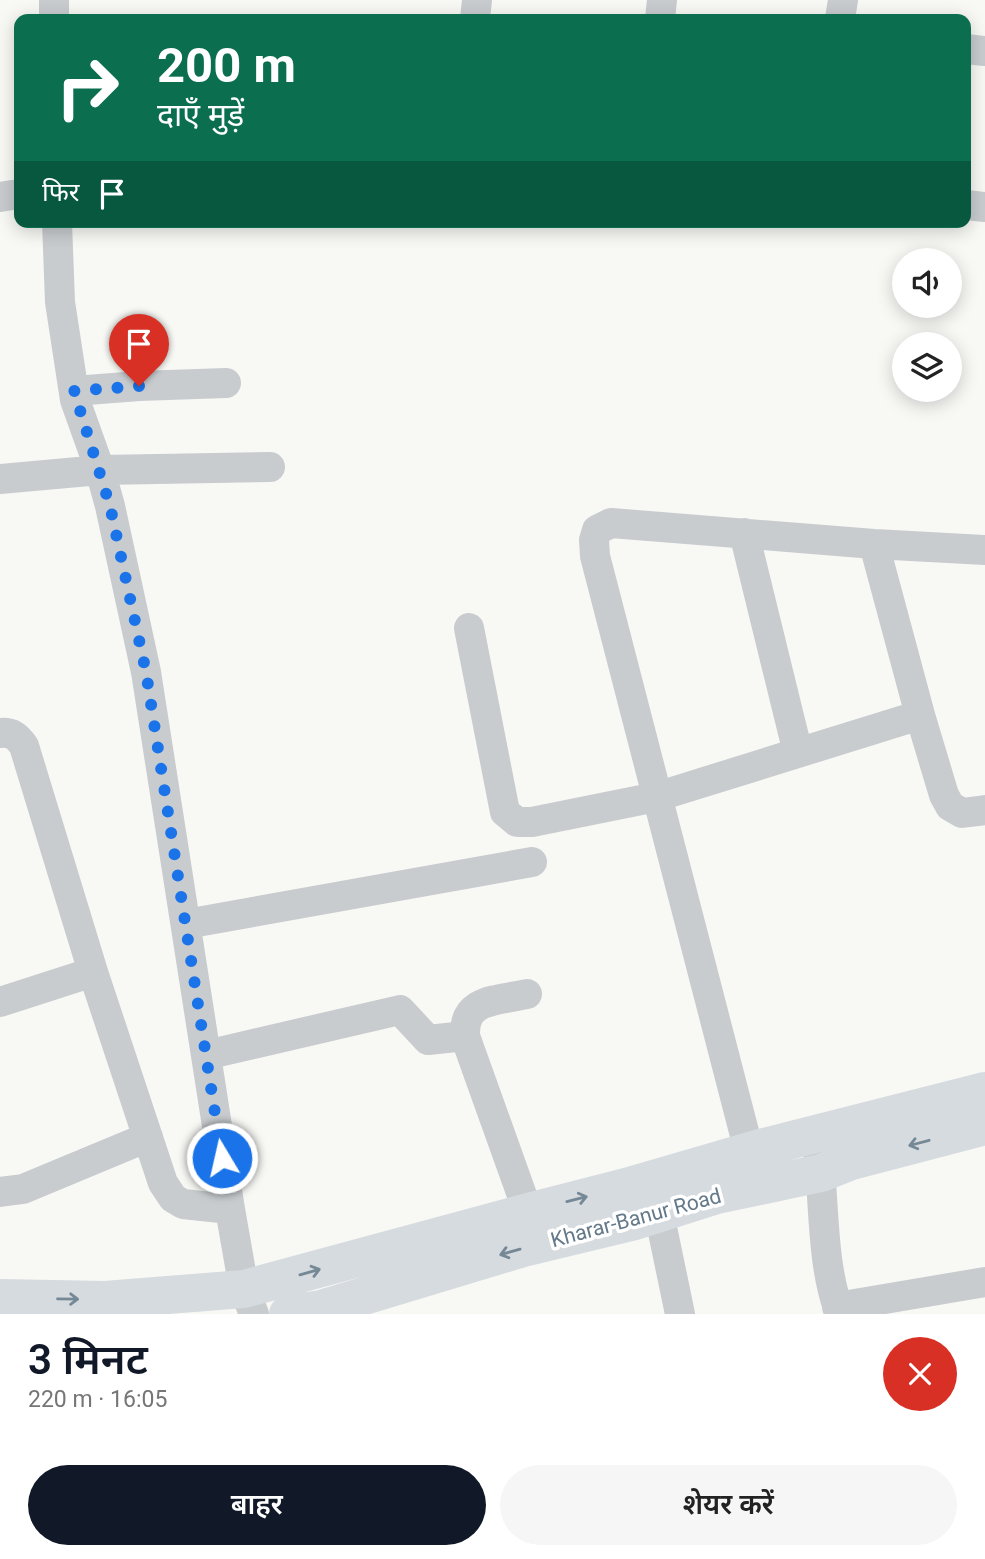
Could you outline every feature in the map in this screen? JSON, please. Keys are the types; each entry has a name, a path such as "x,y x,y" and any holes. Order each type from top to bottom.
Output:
{"highway":[{"path":"0,1298 249,1302 528,1212 626,1187 755,1149 985,1091"},
{"name":"Kharar-Banur Road","path":"288,1314 321,1309 523,1248 717,1195 821,1172 851,1161 985,1126"}],"street":[{"path":"57,228 60,302 74,391 100,470 146,672 230,1209 249,1302"},
{"path":"74,391 226,383"},
{"path":"0,479 100,470 270,467"},
{"path":"755,1149 656,797 594,556 597,530 611,523 985,550"},
{"path":"744,533 798,753"},
{"path":"874,544 944,795 950,806 962,813 985,810"},
{"path":"469,628 505,812 517,822 532,822 656,797 920,715"},
{"path":"0,733 10,732 19,738 24,746 93,972 163,1183 173,1198 183,1204 230,1209"},
{"path":"186,924 532,862"},
{"path":"0,1002 93,972"},
{"path":"527,994 470,1010 464,1023 465,1037 528,1212"},
{"path":"206,1055 400,1010 428,1040 465,1037"},
{"path":"816,1135 824,1231 839,1311 985,1282"},
{"path":"0,1192 23,1189 148,1137"},
{"path":"659,1213 680,1314"}],"route":[{"path":"139,386 74,391 110,506 146,672 222,1158"}]}
